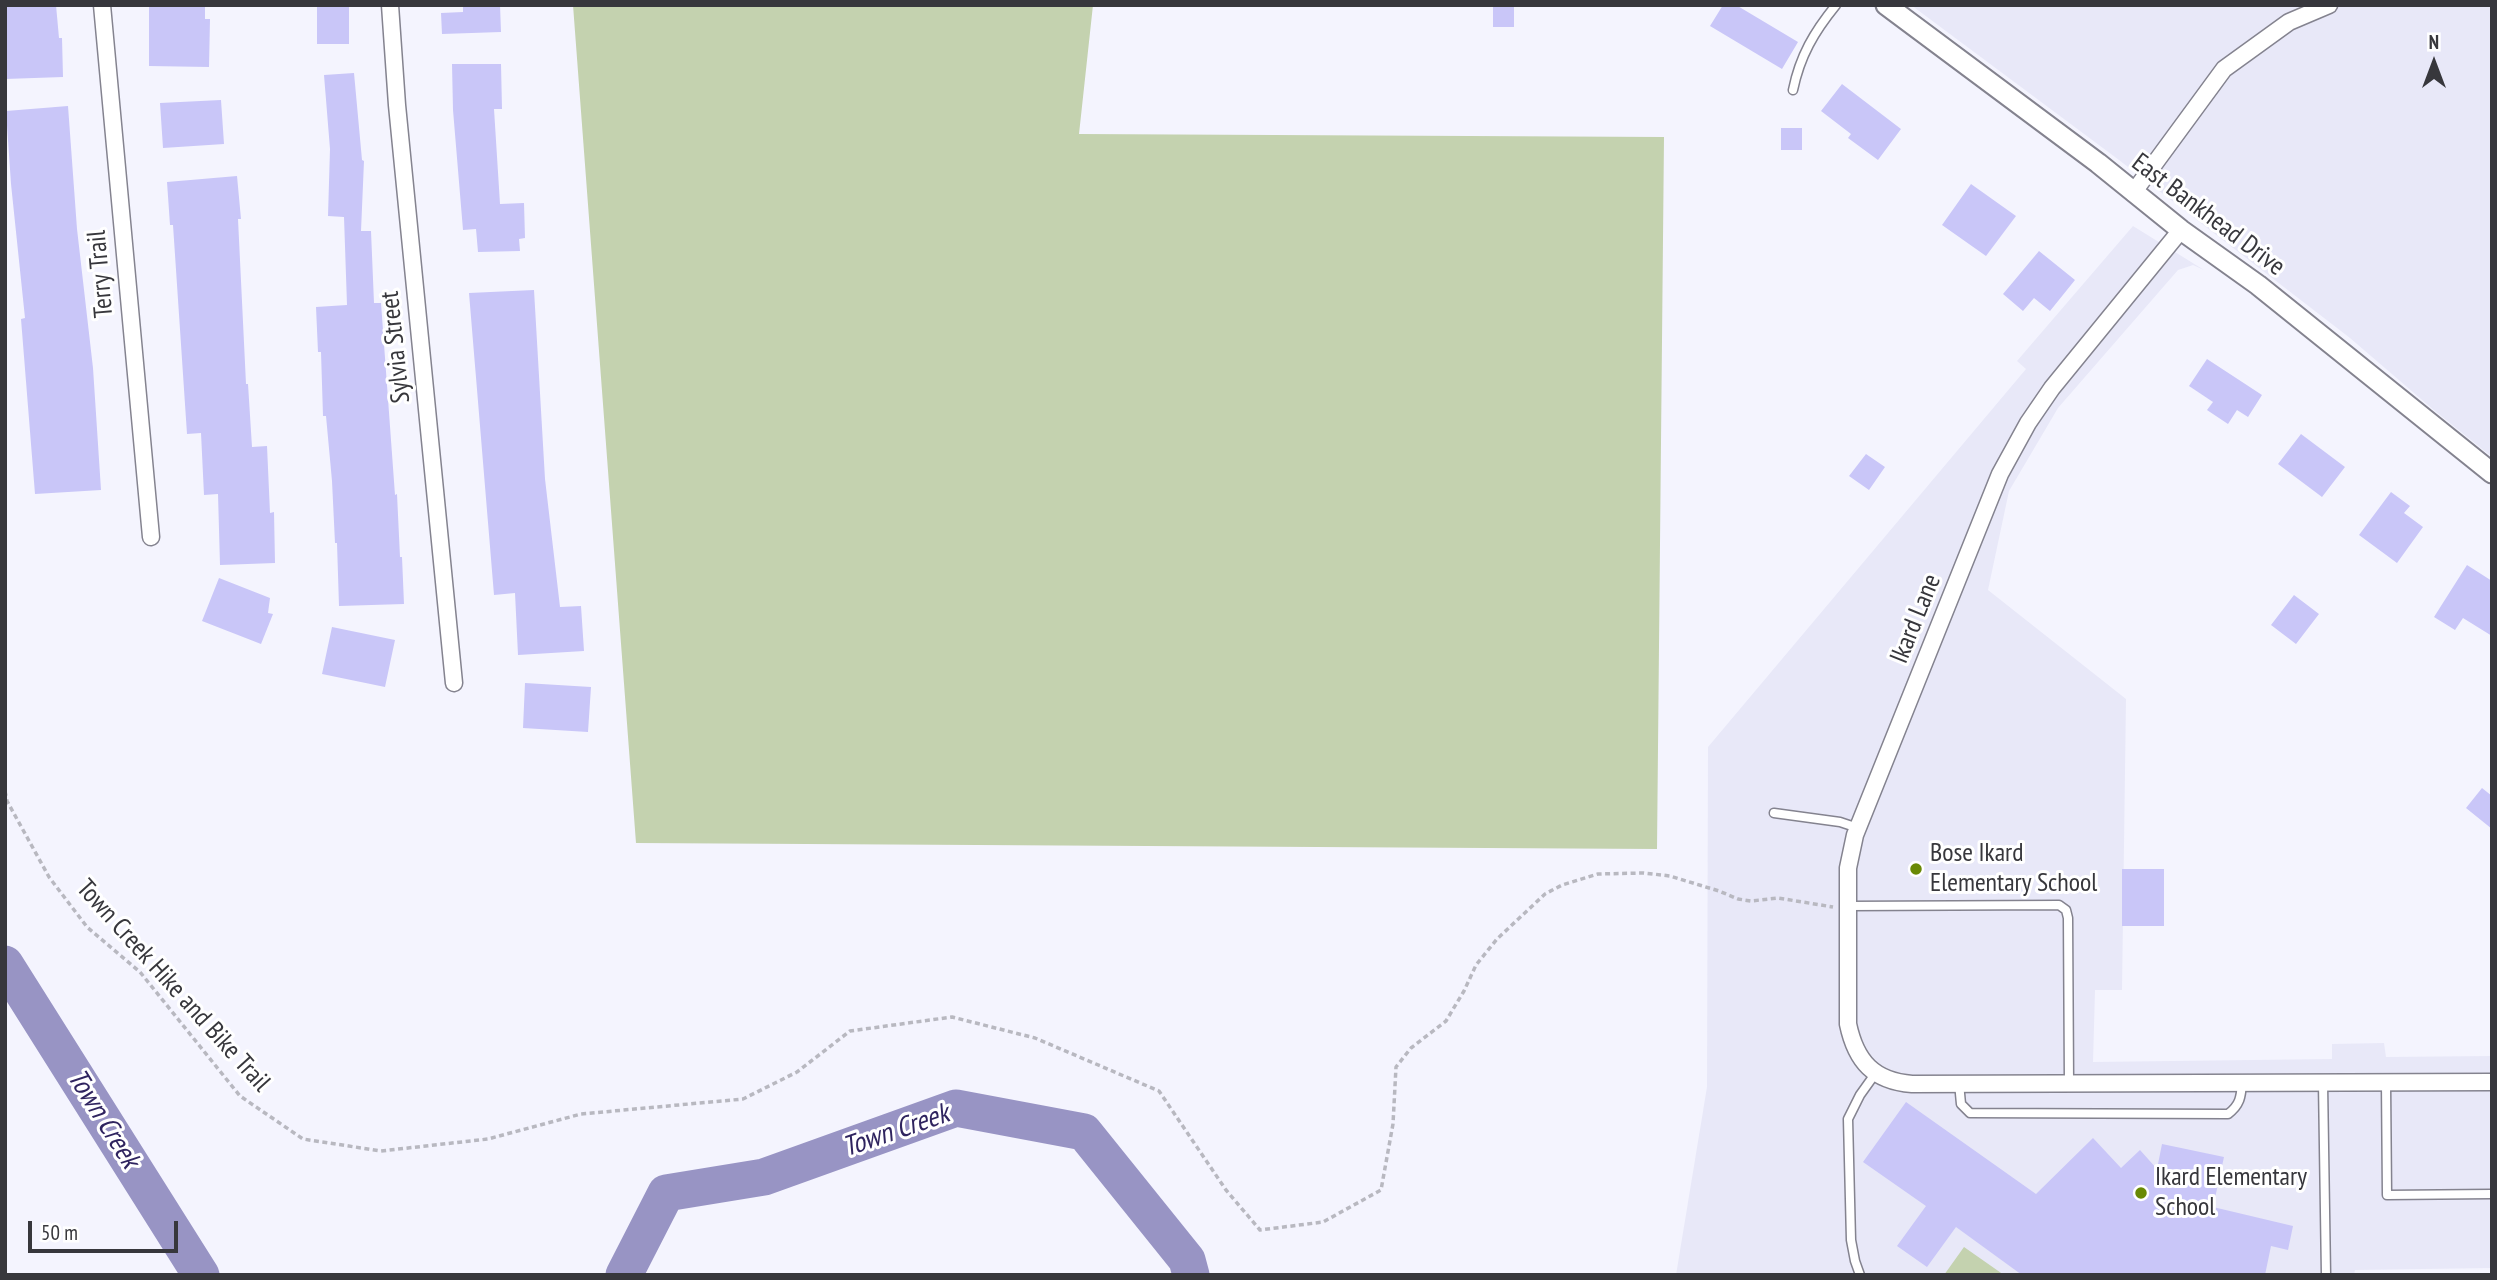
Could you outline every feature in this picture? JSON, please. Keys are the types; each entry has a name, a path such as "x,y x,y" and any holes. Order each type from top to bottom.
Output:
{"street":[{"name":"Terry Trail","path":"102,5 151,537"},
{"name":"Sylvia Street","path":"390,5 397,106 454,683"},
{"name":"East Bankhead Drive","path":"1886,5 2098,163 2181,230 2258,285 2492,473"},
{"path":"2133,192 2224,69 2289,22 2329,5"},
{"name":"Ikard Lane","path":"1875,1074 1858,1054 1848,1024 1848,868 1858,828 2000,474 2028,423 2052,388 2181,230"},
{"path":"1875,1074 1893,1083 2492,1082"}],"lane":[{"path":"1793,90 1798,65 1813,34 1836,5"},
{"path":"1774,813 1840,822 1858,828"},
{"path":"1847,906 2059,905 2066,910 2069,1083"},
{"path":"1860,1275 1855,1261 1849,1214 1848,1119 1860,1094 1875,1074"},
{"path":"1959,1083 1961,1104 1970,1113 1979,1114 2228,1114 2238,1106 2242,1083"},
{"path":"2323,1083 2326,1275"},
{"path":"2386,1083 2387,1195 2492,1194"}],"path":[{"name":"Town Creek Hike and Bike Trail","path":"5,791 7,801 49,877 87,927 140,972 240,1096 303,1139 381,1151 488,1139 581,1114 743,1098 797,1072 850,1031 952,1017 1035,1038 1159,1091 1226,1190 1260,1230 1324,1222 1381,1190 1393,1124 1396,1067 1411,1048 1446,1021 1476,965 1497,939 1553,889 1598,874 1644,873 1670,876 1738,899 1751,901 1778,898 1830,907 1847,906"}],"shaded area":[{"path":"1911,5 2492,5 2492,457 2350,338 2119,160"},
{"name":"Bose Ikard Elementary School","path":"2133,226 2204,270 2193,265 2178,270 2058,408 2009,491 1988,590 2126,699 2122,990 2095,990 2093,1062 2332,1059 2332,1044 2384,1043 2386,1057 2492,1056 2492,1268 2355,1270 2354,1275 1676,1275 1707,1087 1708,747 2026,369 2017,361"}],"green space":[{"path":"573,5 1093,5 1079,134 1664,137 1657,849 636,843"},
{"path":"1964,1247 2004,1275 1944,1275"}],"building":[{"path":"5,5 56,5 59,38 62,38 63,77 5,79"},
{"path":"149,5 205,5 205,19 210,19 209,67 149,66"},
{"path":"317,5 349,5 349,44 317,44"},
{"path":"463,5 500,5 501,32 442,34 441,13 463,12"},
{"path":"1493,5 1514,5 1514,27 1493,27"},
{"path":"1723,5 1736,5 1798,42 1782,69 1710,26"},
{"path":"452,64 501,64 502,109 494,109 500,204 524,203 525,238 519,239 520,251 478,252 476,229 463,230"},
{"path":"354,73 364,161 361,231 371,231 374,303 381,303 404,604 339,606 337,543 326,416 323,416 321,352 318,352 316,307 347,305 344,217 328,216 330,149 324,75"},
{"path":"1842,84 1901,129 1878,160 1848,138 1851,134 1821,111"},
{"path":"221,100 224,144 163,148 160,103"},
{"path":"68,106 77,229 93,368 101,490 35,494 21,319 25,318 6,111"},
{"path":"1781,128 1802,128 1802,150 1781,150"},
{"path":"237,176 241,219 238,219 246,384 252,447 267,446 270,513 274,512 275,563 220,565 218,494 204,495 201,433 187,434 173,225 170,225 167,182"},
{"path":"1971,184 2016,216 1986,256 1942,225"},
{"path":"2039,251 2075,280 2050,311 2034,298 2023,311 2003,294"},
{"path":"534,290 545,479 560,607 581,606 584,651 518,655 515,593 494,595 469,293"},
{"path":"2207,359 2262,395 2248,417 2237,410 2228,424 2207,410 2213,402 2189,386"},
{"path":"2301,434 2345,467 2322,497 2278,464"},
{"path":"1866,454 1885,467 1869,490 1849,476"},
{"path":"2391,492 2410,506 2404,513 2423,527 2397,563 2359,535"},
{"path":"2467,565 2492,581 2492,636 2463,618 2455,630 2434,617"},
{"path":"219,578 270,598 268,613 273,614 261,644 202,621"},
{"path":"2294,595 2319,614 2296,644 2271,625"},
{"path":"332,627 395,640 385,687 322,674"},
{"path":"525,683 591,687 588,732 523,728"},
{"path":"2482,788 2492,796 2492,829 2466,808"},
{"path":"2122,869 2164,869 2164,926 2122,926"},
{"name":"Ikard Elementary School","path":"1906,1102 2036,1194 2093,1138 2121,1168 2140,1150 2157,1169 2162,1144 2224,1157 2213,1207 2293,1226 2288,1250 2271,1246 2265,1275 2022,1275 1956,1227 1927,1267 1897,1246 1926,1206 1863,1162"}],"waterway":[{"name":"Town Creek","path":"5,964 201,1275"},
{"name":"Town Creek","path":"624,1275 666,1193 764,1177 956,1108 1084,1132 1187,1260 1191,1275"}],"place":[{"name":"Bose Ikard Elementary School","path":"1916,869"},
{"name":"Ikard Elementary School","path":"2141,1193"}]}
